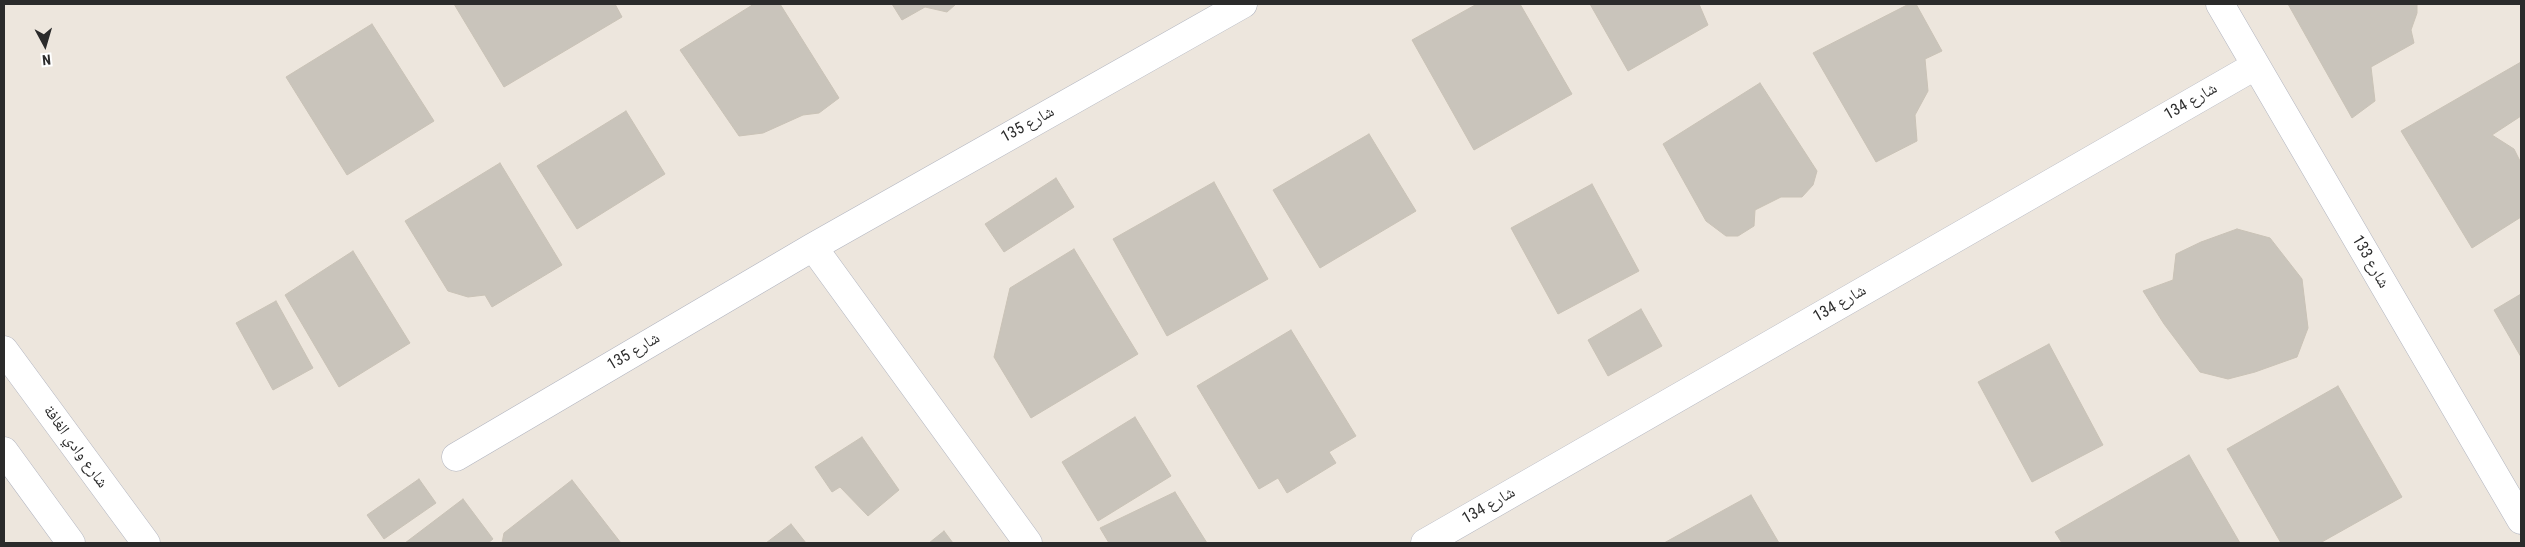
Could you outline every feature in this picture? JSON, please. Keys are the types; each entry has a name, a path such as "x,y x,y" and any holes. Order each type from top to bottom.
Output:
{"street":[{"name":"شارع 135","path":"456,457 812,247 1243,4"},
{"name":"شارع 133","path":"2220,4 2521,520"},
{"name":"شارع 134","path":"1425,543 2255,66"},
{"path":"812,247 1028,543"},
{"name":"شارع وادي الغافة","path":"4,350 146,543"},
{"path":"4,451 71,543"}],"building":[{"path":"454,4 615,4 622,17 504,87"},
{"path":"754,4 780,4 839,98 819,113 803,115 763,133 739,136 680,50"},
{"path":"892,4 956,4 947,12 925,7 902,20"},
{"path":"1477,4 1520,4 1572,94 1474,150 1412,40"},
{"path":"1590,4 1699,4 1708,25 1628,71"},
{"path":"1909,4 1916,4 1942,51 1925,59 1928,91 1915,115 1917,141 1876,162 1813,53"},
{"path":"2288,4 2417,4 2417,13 2411,30 2414,43 2371,67 2375,101 2352,118"},
{"path":"372,24 434,121 347,175 286,77"},
{"path":"2521,62 2521,116 2492,135 2514,149 2521,163 2521,217 2472,248 2401,131"},
{"path":"1760,83 1817,171 1813,185 1802,197 1781,197 1755,210 1754,226 1738,236 1726,236 1706,221 1663,144"},
{"path":"626,111 665,174 577,229 537,166"},
{"path":"1369,134 1416,211 1320,268 1273,190"},
{"path":"500,163 562,265 492,307 485,295 468,297 448,291 405,221"},
{"path":"1056,178 1074,207 1004,252 985,224"},
{"path":"1214,182 1268,279 1167,336 1113,239"},
{"path":"1592,184 1639,271 1558,314 1511,228"},
{"path":"2237,229 2270,238 2302,279 2308,328 2297,357 2255,372 2228,379 2200,372 2164,324 2143,291 2173,280 2176,254 2201,242"},
{"path":"1074,249 1138,354 1031,418 994,357 1010,288"},
{"path":"353,251 410,343 339,387 285,295"},
{"path":"2521,294 2521,357 2494,310"},
{"path":"276,301 313,368 273,390 236,323"},
{"path":"1641,309 1662,346 1608,376 1588,340"},
{"path":"1291,330 1356,436 1329,452 1336,463 1287,493 1278,478 1259,489 1197,386"},
{"path":"2049,344 2103,445 2032,482 1978,382"},
{"path":"2338,386 2402,497 2320,543 2281,543 2227,449"},
{"path":"1135,417 1171,476 1098,521 1062,462"},
{"path":"862,437 899,490 868,516 840,487 832,492 815,467"},
{"path":"2189,455 2240,543 2062,543 2055,532"},
{"path":"419,479 436,503 384,539 367,515"},
{"path":"572,480 621,543 502,543 504,533"},
{"path":"1175,492 1207,543 1109,543 1100,528"},
{"path":"1751,495 1779,543 1664,543"},
{"path":"463,499 493,539 488,543 405,543"},
{"path":"791,524 806,543 766,543"},
{"path":"944,531 953,543 929,543"}]}
